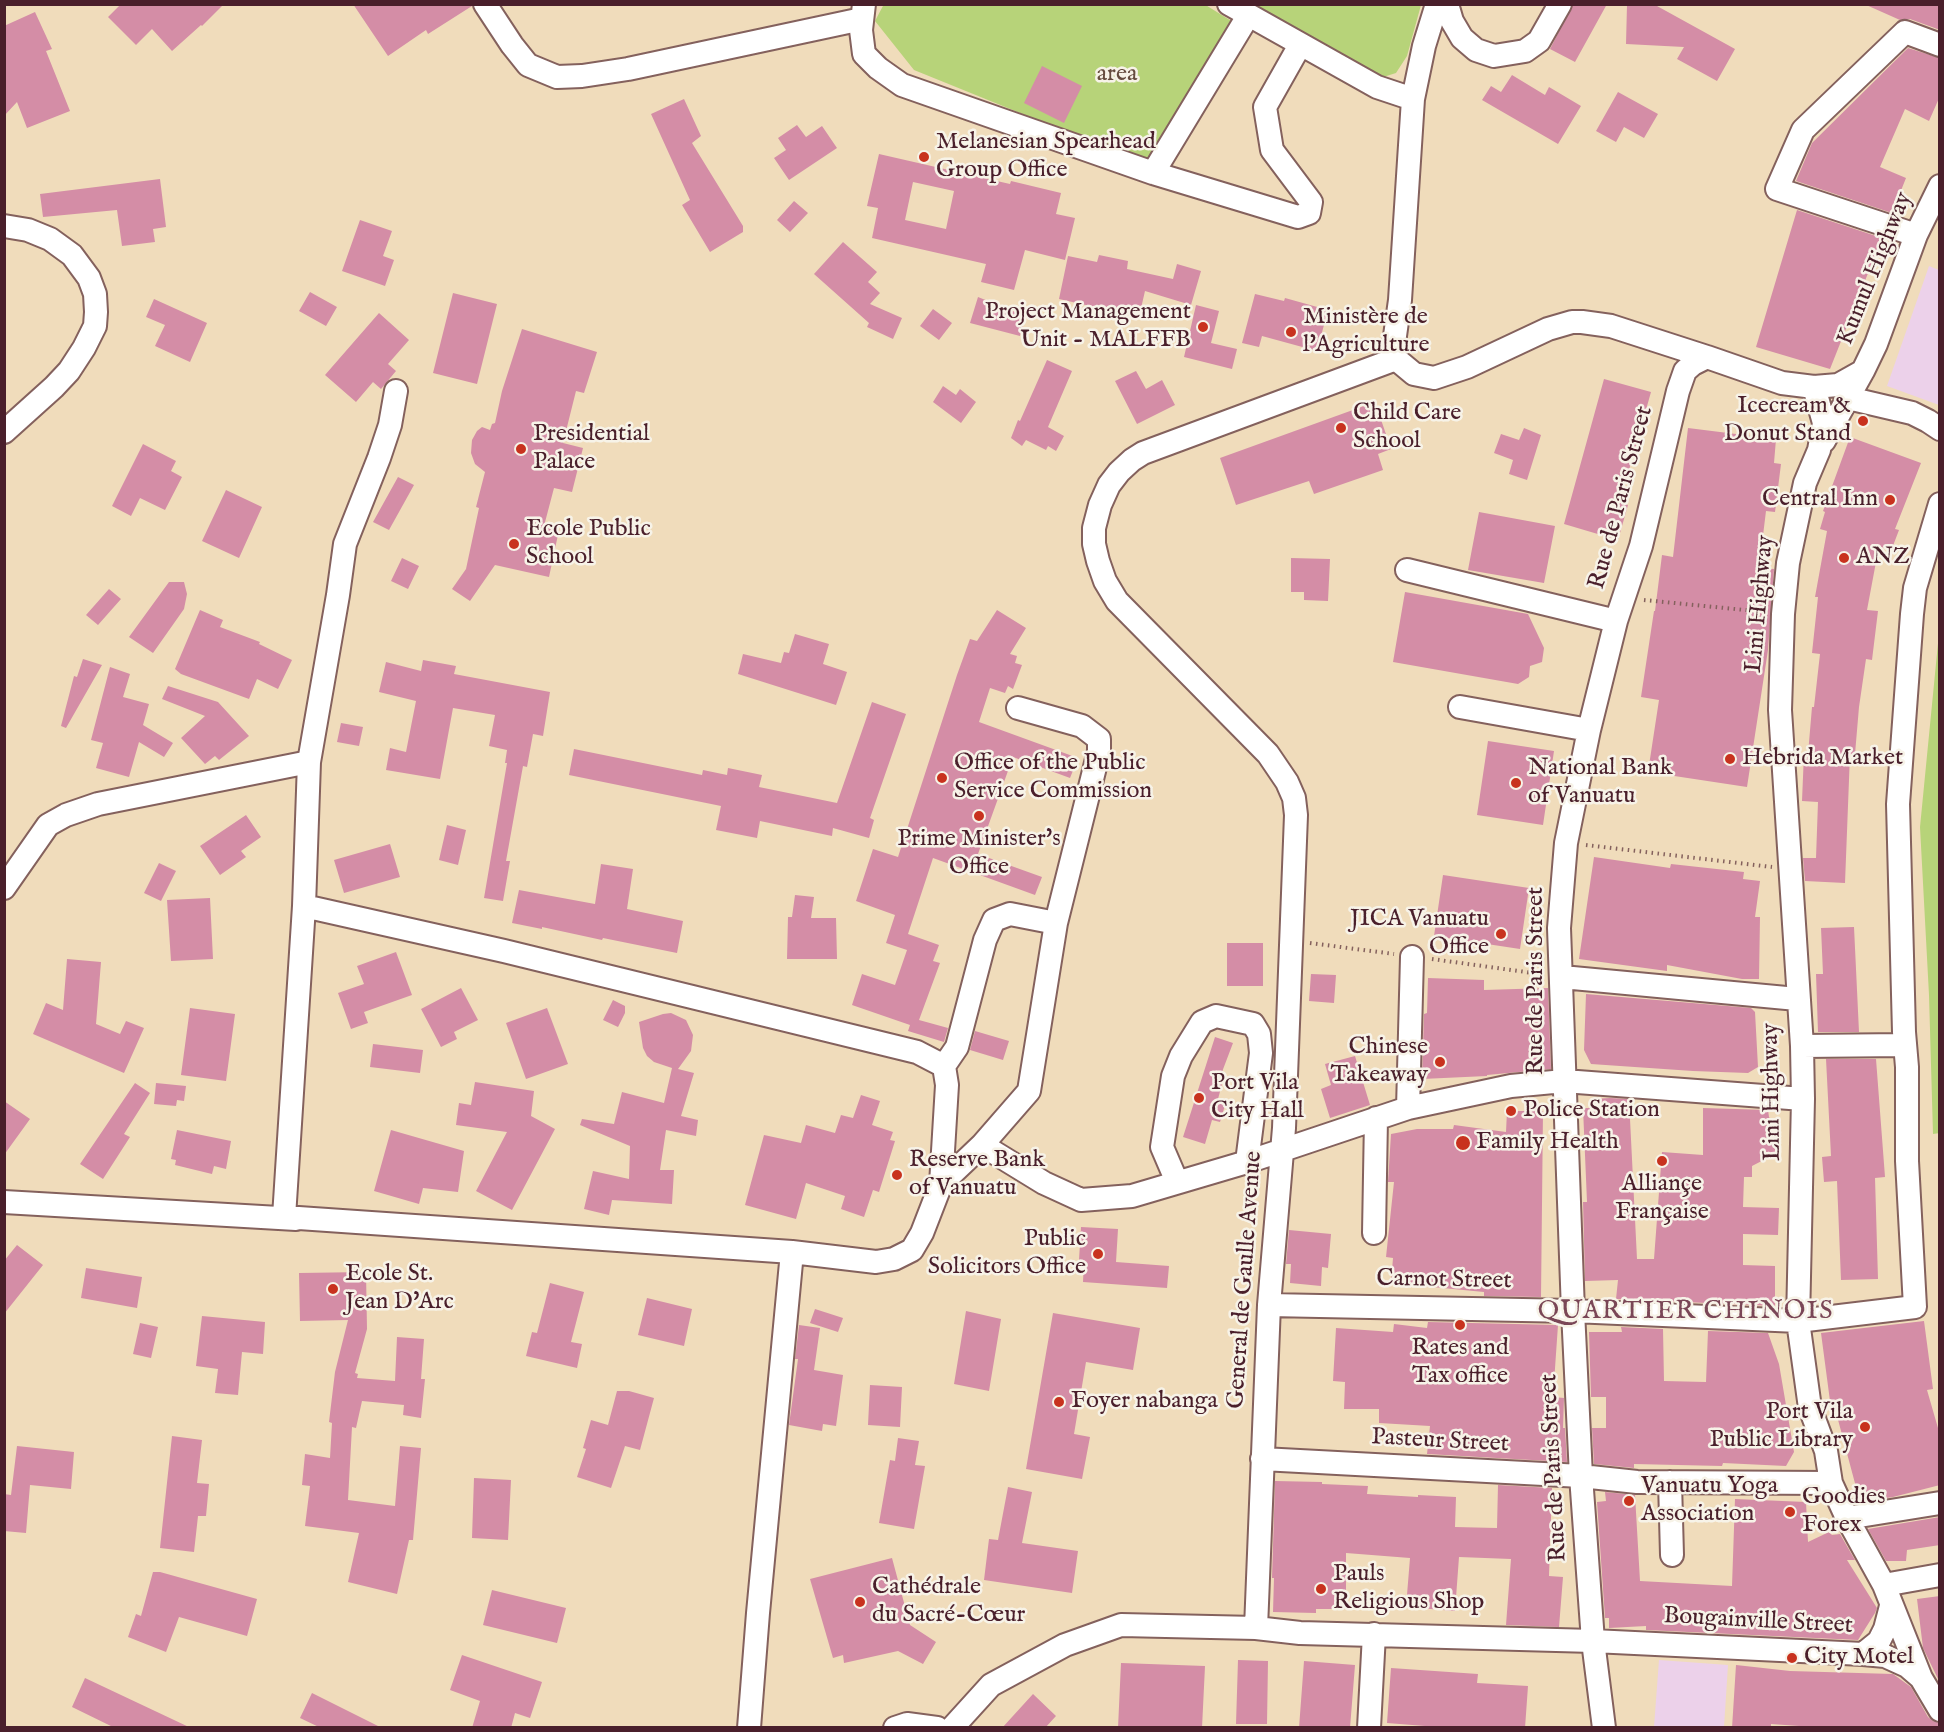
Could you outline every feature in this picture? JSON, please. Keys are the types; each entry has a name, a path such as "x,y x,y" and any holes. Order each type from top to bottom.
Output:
{"street":[{"path":"485,4 528,65 557,76 582,76 628,69 863,12 861,30 864,54 878,68 902,85 1153,173 1298,217 1309,213 1311,202 1272,150 1265,107 1299,45"},
{"path":"1229,4 1377,87 1413,99"},
{"path":"1437,4 1424,46 1413,99 1400,300 1394,343 1396,359 1414,374 1434,378 1467,367 1548,329 1572,322 1611,326 1700,360 1782,383 1814,387 1838,385 1863,371"},
{"path":"1447,4 1452,21 1462,38 1476,50 1494,56 1525,51 1539,42 1560,4"},
{"path":"1153,173 1248,16"},
{"path":"1917,235 1778,189 1803,130 1905,32 1940,45"},
{"name":"Kumul Highway","path":"1863,371 1876,344 1917,235 1940,186"},
{"path":"4,226 28,230 50,239 72,255 88,278 95,294 96,312 95,326 69,371 4,432"},
{"name":"Rue de Paris Street","path":"1647,339 1665,356 1674,369 1678,391"},
{"name":"General de Gaulle Avenue","path":"1256,1628 1269,1305 1281,1150 1295,868 1294,798 1287,782 1268,754 1117,601 1105,581 1098,561 1094,544 1094,528 1100,505 1109,485 1119,472 1143,453 1396,359"},
{"name":"Rue de Paris Street","path":"1604,1728 1593,1641 1581,1476 1559,927 1566,843 1616,621 1641,546 1678,391 1685,371 1700,360"},
{"name":"Lini Highway","path":"1863,371 1819,450 1805,483 1788,563 1784,614 1780,710 1797,999 1802,1046 1798,1321 1810,1408 1826,1451 1831,1483 1888,1596 1922,1678 1940,1710"},
{"name":"Lini Highway","path":"1814,387 1824,423 1819,450"},
{"path":"296,1218 284,1217 304,906 309,762 345,544 379,458 390,425 396,392"},
{"path":"1848,398 1912,413 1928,420 1940,429"},
{"path":"1802,1046 1904,1039 1898,804 1915,588 1940,504"},
{"path":"1407,570 1616,621"},
{"path":"1460,707 1590,730"},
{"path":"941,1184 982,1144 1029,1091 1056,923 1099,751 1099,739 1082,726 1018,708"},
{"path":"4,888 48,825 66,815 98,804 309,762"},
{"path":"304,906 515,954 917,1052 944,1066"},
{"path":"4,1202 296,1218 792,1252 876,1262 894,1259 912,1250 922,1233 941,1184 946,1085 944,1066 957,1047 985,940 994,920 1010,914 1056,923"},
{"path":"1408,1108 1412,957"},
{"path":"1562,977 1797,999"},
{"path":"1177,1182 1162,1147 1173,1076 1181,1056 1202,1022 1216,1016 1253,1024 1258,1034 1261,1053 1247,1162"},
{"name":"Carnot Street","path":"1269,1305 1573,1311 1798,1321 1915,1307 1907,1161 1907,1067 1904,1039"},
{"path":"982,1144 1044,1183 1081,1200 1132,1196 1247,1162 1408,1108 1511,1086 1564,1081 1803,1099"},
{"path":"1374,1233 1376,1118"},
{"path":"749,1728 792,1252"},
{"name":"Pasteur Street","path":"1262,1459 1581,1476 1637,1482 1831,1483"},
{"path":"1670,1482 1672,1555"},
{"path":"1847,1518 1940,1503"},
{"path":"1888,1596 1940,1575"},
{"name":"Bougainville Street","path":"952,1728 991,1685 1065,1645 1121,1625 1256,1628 1300,1633 1593,1641 1863,1654 1879,1641 1888,1596"},
{"path":"1369,1728 1374,1634"},
{"path":"1863,1654 1885,1656 1906,1666 1922,1678"},
{"path":"895,1728 907,1724 937,1728"}],"path":[{"path":"1624,598 1784,614"},
{"path":"1566,843 1790,869"}],"shaded area":[{"path":"1929,266 1939,270 1939,405 1887,386"},
{"path":"1659,1660 1728,1665 1724,1727 1654,1727"}],"green space":[{"name":"area","path":"884,4 1204,4 1233,22 1146,164 914,70 875,21"},
{"path":"1244,5 1421,5 1407,56 1396,73 1380,78"},
{"path":"1939,633 1940,1133 1933,1134 1929,995 1920,827"}],"building":[{"path":"121,4 224,4 172,51 152,29 136,45 108,17"},
{"path":"353,4 472,4 472,6 428,34 426,30 388,56"},
{"path":"1573,4 1607,4 1575,62 1550,49"},
{"path":"1864,4 1940,4 1940,30 1910,19 1900,20"},
{"path":"1627,5 1657,6 1735,49 1717,81 1677,59 1684,47 1626,44"},
{"path":"35,12 52,49 46,51 70,111 27,128 17,102 4,116 4,26"},
{"path":"1908,48 1940,58 1940,96 1929,121 1905,109 1880,167 1906,178 1892,213 1796,181 1812,143"},
{"path":"1042,66 1082,86 1064,123 1024,103"},
{"path":"1512,75 1545,95 1549,87 1581,106 1558,144 1482,100 1491,86 1501,92"},
{"path":"1618,92 1658,114 1644,138 1624,127 1616,142 1596,131"},
{"path":"684,99 701,136 692,143 743,226 743,232 710,252 682,205 690,200 651,114"},
{"path":"797,125 806,137 822,126 837,148 789,180 774,158 786,150 778,138"},
{"path":"879,154 1010,184 1011,181 1061,193 1056,214 1075,218 1065,260 1025,250 1014,290 981,282 986,264 872,238 878,208 867,206","holes":["913,182 954,191 946,229 905,220"]},
{"path":"160,179 166,227 153,229 155,242 122,246 117,210 43,217 40,194"},
{"path":"794,201 808,213 790,232 777,220"},
{"path":"1797,210 1882,238 1830,369 1756,347"},
{"path":"360,220 392,231 383,256 394,260 385,286 342,271"},
{"path":"843,242 877,272 868,282 880,293 870,304 902,318 893,339 867,327 869,323 814,274"},
{"path":"1099,255 1128,261 1127,269 1173,279 1177,264 1201,271 1191,305 1145,291 1139,317 1059,299 1068,256 1097,262"},
{"path":"310,292 337,307 326,326 299,311"},
{"path":"453,293 497,304 477,384 433,373"},
{"path":"1255,294 1284,301 1285,298 1328,310 1317,351 1262,336 1259,347 1242,343"},
{"path":"978,297 1025,316 1020,336 970,323"},
{"path":"154,299 207,323 190,362 155,346 165,325 146,317"},
{"name":"Project Management Unit - MALFFB","path":"1196,305 1219,311 1211,343 1237,349 1232,369 1184,357"},
{"path":"933,309 952,323 939,340 920,326"},
{"path":"379,313 409,340 388,364 396,371 381,389 373,382 356,402 325,375"},
{"path":"522,329 597,352 584,393 576,391 563,443 583,448 572,492 554,488 544,526 559,530 549,577 495,565 470,601 452,589 466,569 479,508 476,507 485,472 475,464 471,453 472,440 482,427 490,430 492,424 495,423 502,391"},
{"path":"1047,360 1072,371 1048,427 1064,436 1056,451 1048,446 1046,450 1026,440 1022,446 1011,438"},
{"path":"1136,371 1146,389 1162,380 1175,405 1137,424 1115,381"},
{"path":"1604,379 1651,392 1620,502 1628,505 1618,540 1564,524"},
{"path":"943,386 956,395 960,389 976,402 961,423 933,402"},
{"path":"1375,402 1391,449 1378,454 1383,470 1314,494 1309,481 1236,505 1220,458"},
{"path":"1524,428 1541,435 1527,480 1509,474 1513,460 1494,453 1501,434 1519,440"},
{"path":"1688,428 1776,439 1774,463 1781,464 1775,512 1766,511 1759,568 1774,569 1768,650 1747,787 1648,772 1659,700 1641,697 1662,555 1673,557"},
{"path":"1850,437 1921,463 1895,529 1899,530 1891,551 1879,546 1867,610 1878,611 1872,660 1866,659 1855,754 1850,754 1845,883 1805,881 1803,858 1816,858 1818,802 1802,801 1804,753 1808,754 1820,654 1812,653 1818,597 1815,597 1827,531 1820,529 1825,512 1823,511"},
{"path":"143,444 176,461 171,471 182,477 165,510 140,498 131,516 112,506"},
{"path":"398,477 414,485 389,530 373,522"},
{"path":"226,490 262,507 239,558 202,541"},
{"path":"1479,512 1555,526 1544,583 1468,570"},
{"path":"402,558 419,566 408,589 391,581"},
{"path":"1291,558 1330,559 1328,601 1304,600 1304,592 1291,592"},
{"path":"169,582 184,582 187,594 184,609 153,653 129,637"},
{"path":"109,589 121,599 98,625 86,615"},
{"path":"1405,592 1528,614 1544,648 1542,662 1530,666 1529,677 1518,684 1393,662"},
{"path":"200,610 223,620 220,627 260,642 259,644 292,660 278,689 257,679 249,699 181,674 175,669"},
{"path":"997,610 1026,628 1010,654 1017,656 1015,663 1022,665 1013,689 1008,686 1005,693 990,688 979,722 1078,758 1070,778 1013,757 978,854 1042,877 1035,895 933,858 908,934 939,945 933,961 940,963 919,1020 948,1028 944,1042 908,1031 910,1025 852,1005 862,974 895,985 907,950 886,943 895,915 856,901 873,849 898,857 970,639 977,641"},
{"path":"795,634 829,644 823,664 847,672 836,705 738,674 743,654 781,663 784,652 789,653"},
{"path":"83,659 102,665 66,728 61,726 74,676 77,677"},
{"path":"423,660 456,666 454,674 550,692 543,736 533,734 527,767 523,766 506,861 510,861 503,901 484,898 507,763 505,763 507,750 489,746 495,715 453,708 440,779 386,770 390,748 406,752 416,701 379,692 386,662 421,671"},
{"path":"110,667 130,674 123,697 149,704 143,725 173,743 164,757 139,742 129,777 96,768 103,743 91,740"},
{"path":"168,686 218,702 249,736 219,760 215,756 205,764 181,738 205,716 162,699"},
{"path":"872,702 906,714 870,818 874,820 869,838 833,828 832,836 760,821 757,838 716,830 721,806 569,775 574,749 702,775 703,770 727,775 728,768 762,775 759,787 837,803"},
{"path":"341,723 363,727 359,746 337,742"},
{"name":"National Bank of Vanuatu","path":"1488,741 1554,751 1543,825 1477,815"},
{"path":"246,815 261,837 241,851 246,857 220,875 200,846"},
{"path":"447,825 466,830 458,865 439,860"},
{"path":"390,844 400,877 344,893 334,860"},
{"path":"1594,857 1670,868 1671,864 1744,872 1743,879 1760,881 1755,917 1760,917 1759,979 1742,979 1667,965 1667,971 1579,959"},
{"path":"159,863 176,871 161,901 144,893"},
{"path":"601,864 633,869 627,909 683,921 677,953 512,923 519,890 595,904"},
{"path":"1443,875 1529,888 1520,949 1434,936"},
{"path":"795,895 814,897 811,918 836,918 837,959 787,959 788,917 792,917"},
{"path":"210,898 213,959 171,961 167,900"},
{"path":"1854,927 1859,1032 1818,1032 1816,974 1823,974 1821,928"},
{"path":"1227,943 1263,943 1263,986 1227,986"},
{"path":"396,952 412,995 364,1012 368,1023 351,1029 338,993 364,984 357,966"},
{"path":"67,959 101,962 96,1024 120,1034 126,1021 144,1028 124,1073 33,1034 46,1003 63,1010"},
{"path":"1311,974 1336,975 1334,1003 1309,1001"},
{"path":"1428,978 1484,980 1484,990 1548,988 1551,1069 1487,1076 1422,1079 1424,1014 1427,1013"},
{"path":"461,988 478,1020 454,1032 457,1039 441,1047 421,1009"},
{"path":"1586,994 1751,1008 1755,1012 1758,1067 1748,1073 1591,1064 1584,1050"},
{"path":"613,1000 625,1006 625,1013 618,1027 603,1020"},
{"path":"190,1008 235,1014 226,1081 181,1075"},
{"path":"547,1008 568,1064 526,1079 506,1023"},
{"path":"671,1013 686,1020 693,1035 691,1051 678,1069 694,1073 681,1116 698,1120 696,1136 666,1130 660,1170 674,1170 672,1204 612,1200 609,1215 584,1209 593,1171 629,1179 630,1146 580,1125 582,1119 614,1124 622,1092 664,1103 672,1068 654,1062 647,1056 643,1048 639,1022"},
{"path":"975,1031 1009,1041 1003,1060 970,1050"},
{"path":"1215,1037 1233,1043 1222,1072 1225,1073 1218,1099 1226,1102 1220,1122 1212,1120 1205,1144 1183,1137"},
{"path":"373,1044 423,1050 420,1073 370,1067"},
{"path":"1355,1056 1370,1105 1330,1118 1321,1089 1331,1085 1325,1064"},
{"path":"1826,1059 1876,1059 1885,1177 1875,1178 1878,1279 1841,1280 1837,1181 1824,1182 1822,1157 1831,1156"},
{"path":"475,1082 534,1091 531,1116 555,1129 512,1210 476,1191 507,1132 456,1125 459,1103 471,1105"},
{"path":"135,1083 150,1093 124,1134 130,1137 103,1179 80,1164"},
{"path":"156,1083 186,1086 184,1101 177,1100 176,1106 154,1104"},
{"path":"861,1095 880,1101 872,1125 893,1132 890,1140 895,1141 879,1192 873,1190 864,1217 841,1209 845,1196 806,1183 796,1219 745,1205 764,1135 801,1143 806,1125 835,1133 841,1115 853,1118"},
{"path":"1593,1099 1629,1099 1637,1259 1654,1259 1662,1152 1703,1155 1703,1108 1768,1110 1769,1117 1780,1135 1776,1140 1781,1151 1752,1166 1752,1177 1744,1177 1743,1207 1779,1208 1778,1235 1743,1234 1743,1265 1775,1266 1775,1306 1616,1299 1618,1280 1585,1281 1583,1202 1587,1202 1583,1108 1593,1108"},
{"path":"4,1101 30,1119 4,1155"},
{"path":"1507,1111 1543,1111 1541,1297 1484,1296 1484,1292 1391,1283 1393,1258 1386,1257 1394,1182 1388,1182 1391,1134 1417,1129 1453,1129 1454,1125 1506,1132"},
{"path":"177,1130 231,1141 226,1169 214,1166 212,1174 175,1165 176,1160 171,1159"},
{"path":"391,1130 464,1151 458,1192 423,1188 419,1204 374,1191"},
{"path":"1081,1227 1118,1229 1116,1262 1169,1266 1167,1288 1083,1282 1084,1261 1079,1260"},
{"path":"1289,1230 1331,1234 1328,1268 1322,1267 1321,1286 1290,1283 1291,1264 1286,1264"},
{"path":"17,1245 43,1265 4,1314 4,1261"},
{"path":"86,1268 142,1277 137,1308 81,1298"},
{"path":"366,1272 367,1329 355,1373 358,1374 357,1378 395,1381 397,1337 424,1339 421,1379 425,1379 421,1418 403,1415 404,1405 362,1401 356,1428 352,1427 348,1500 395,1506 400,1446 421,1448 413,1540 409,1540 397,1594 348,1582 359,1533 305,1526 310,1486 302,1485 305,1454 330,1458 332,1423 329,1422 335,1372 348,1320 300,1321 299,1273"},
{"path":"550,1283 584,1292 571,1342 582,1344 577,1368 526,1356 532,1332 537,1333"},
{"path":"647,1298 692,1309 684,1346 638,1335"},
{"path":"815,1309 843,1318 838,1332 810,1323"},
{"path":"966,1311 1001,1319 989,1391 954,1384"},
{"name":"Foyer nabanga","path":"1053,1313 1140,1328 1133,1370 1086,1362 1074,1434 1090,1437 1082,1479 1026,1469"},
{"path":"202,1316 265,1322 263,1354 242,1352 238,1395 215,1393 218,1369 196,1366"},
{"path":"1924,1321 1933,1389 1927,1390 1940,1435 1940,1485 1893,1497 1860,1502 1833,1401 1830,1401 1821,1333"},
{"path":"1428,1322 1558,1325 1553,1397 1564,1398 1563,1428 1565,1428 1567,1462 1427,1454 1430,1426 1379,1423 1379,1409 1344,1409 1345,1382 1333,1381 1336,1328 1393,1332 1394,1324 1427,1328"},
{"path":"140,1323 158,1327 151,1358 133,1354"},
{"path":"799,1325 820,1328 814,1370 843,1375 836,1426 823,1424 822,1431 789,1425 798,1359 795,1359"},
{"path":"1621,1327 1663,1329 1664,1381 1706,1382 1708,1331 1768,1333 1779,1364 1794,1452 1786,1466 1723,1463 1722,1466 1634,1464 1634,1468 1594,1464 1592,1428 1606,1428 1606,1397 1591,1397 1589,1332 1622,1332"},
{"path":"870,1385 902,1387 900,1427 868,1425"},
{"path":"617,1391 629,1391 654,1398 640,1450 625,1446 611,1488 577,1477 586,1449 583,1448 591,1420 608,1425"},
{"path":"172,1436 202,1440 197,1483 209,1484 206,1516 198,1516 194,1552 160,1548"},
{"path":"898,1438 919,1441 915,1465 925,1466 914,1529 879,1523 890,1460 895,1461"},
{"path":"17,1446 74,1452 71,1489 30,1485 26,1533 4,1531 4,1494 11,1495"},
{"path":"474,1478 511,1480 508,1540 472,1538"},
{"path":"1275,1481 1368,1486 1367,1494 1456,1497 1455,1527 1497,1528 1498,1485 1552,1488 1549,1576 1563,1577 1559,1627 1506,1625 1511,1559 1459,1557 1455,1611 1406,1607 1410,1558 1346,1553 1346,1609 1316,1609 1316,1613 1273,1612"},
{"path":"1008,1487 1032,1492 1022,1543 1078,1551 1072,1593 984,1580 989,1539 998,1540"},
{"path":"1605,1492 1635,1495 1640,1581 1732,1586 1735,1499 1806,1502 1808,1542 1829,1532 1832,1535 1840,1534 1855,1560 1847,1560 1877,1608 1875,1613 1858,1640 1646,1630 1646,1626 1609,1628 1609,1618 1605,1618 1597,1502 1606,1501"},
{"path":"1940,1517 1940,1545 1907,1550 1906,1561 1886,1561 1868,1529"},
{"name":"Cathédrale du Sacré-Cœur","path":"892,1558 910,1625 936,1642 923,1664 898,1651 844,1663 843,1655 833,1658 810,1579"},
{"path":"153,1572 257,1599 247,1636 179,1617 166,1652 128,1637 136,1614 141,1616"},
{"path":"492,1590 566,1608 557,1643 483,1625"},
{"path":"1940,1596 1940,1683 1923,1648 1917,1599"},
{"path":"462,1655 542,1682 530,1718 515,1713 511,1728 472,1728 480,1701 450,1690"},
{"path":"1238,1660 1268,1661 1267,1724 1236,1724"},
{"path":"1304,1661 1355,1665 1350,1728 1299,1728"},
{"path":"1121,1663 1205,1666 1202,1728 1118,1728"},
{"path":"1736,1665 1790,1671 1893,1674 1911,1687 1928,1717 1940,1723 1940,1728 1827,1728 1771,1724 1771,1728 1732,1728"},
{"path":"1391,1668 1478,1674 1477,1683 1528,1686 1525,1728 1450,1728 1387,1723"},
{"path":"85,1678 191,1728 115,1728 72,1707"},
{"path":"312,1693 382,1728 321,1728 300,1718"},
{"path":"1033,1694 1056,1716 1045,1728 1002,1728"}],"place":[{"name":"Melanesian Spearhead Group Office","path":"924,157"},
{"name":"Project Management Unit - MALFFB","path":"1203,327"},
{"name":"Ministère de l'Agriculture","path":"1291,332"},
{"name":"Icecream & Donut Stand","path":"1863,421"},
{"name":"Child Care School","path":"1341,428"},
{"name":"Presidential Palace","path":"521,449"},
{"name":"Central Inn","path":"1890,500"},
{"name":"Ecole Public School","path":"514,544"},
{"name":"ANZ","path":"1844,558"},
{"name":"Hebrida Market","path":"1730,759"},
{"name":"Office of the Public Service Commission","path":"942,778"},
{"name":"National Bank of Vanuatu","path":"1516,783"},
{"name":"Prime Minister's Office","path":"979,816"},
{"name":"JICA Vanuatu Office","path":"1501,934"},
{"name":"Chinese Takeaway","path":"1440,1062"},
{"name":"Port Vila City Hall","path":"1199,1098"},
{"name":"Police Station","path":"1511,1111"},
{"name":"Family Health","path":"1463,1143"},
{"name":"Alliançe Française","path":"1662,1161"},
{"name":"Reserve Bank of Vanuatu","path":"897,1175"},
{"name":"Public Solicitors Office","path":"1098,1254"},
{"name":"Ecole St. Jean D'Arc","path":"333,1289"},
{"name":"Rates and Tax office","path":"1460,1325"},
{"name":"Foyer nabanga","path":"1059,1402"},
{"name":"Port Vila Public Library","path":"1865,1427"},
{"name":"Vanuatu Yoga Association","path":"1629,1501"},
{"name":"Goodies Forex","path":"1790,1512"},
{"name":"Pauls Religious Shop","path":"1321,1589"},
{"name":"Cathédrale du Sacré-Cœur","path":"860,1602"},
{"name":"City Motel","path":"1792,1658"}],"district":[{"name":"QUARTIER CHINOIS","path":"1686,1313"}]}
